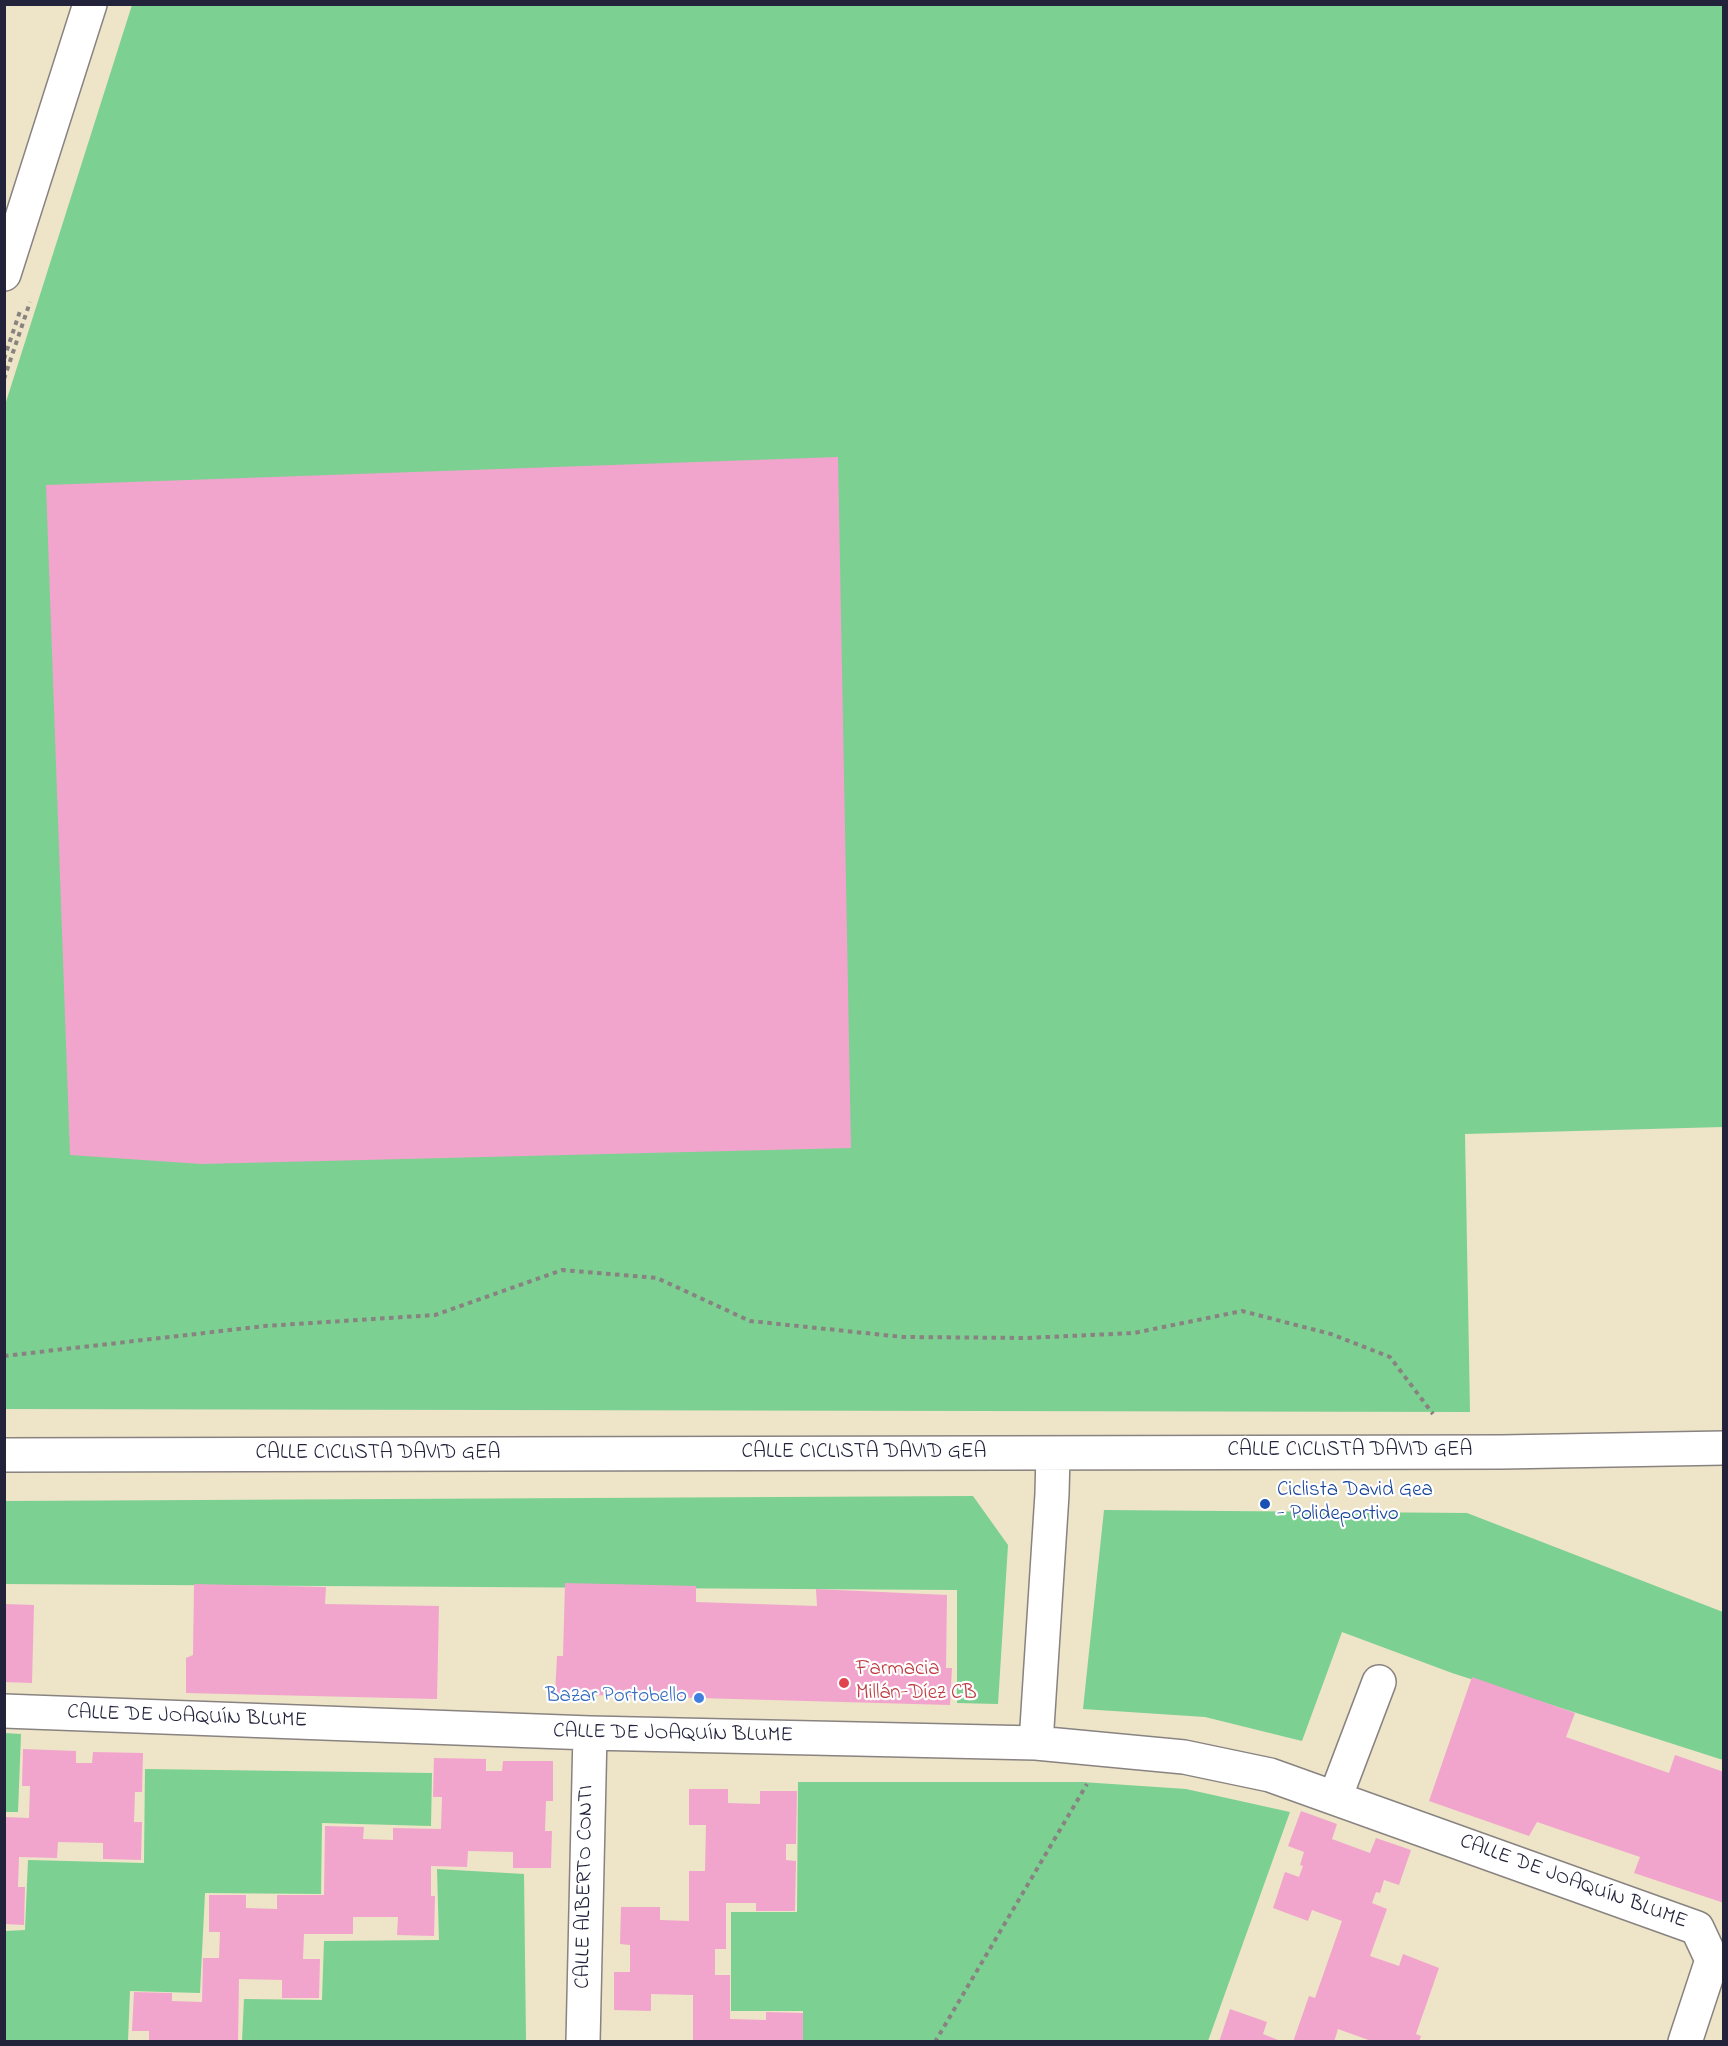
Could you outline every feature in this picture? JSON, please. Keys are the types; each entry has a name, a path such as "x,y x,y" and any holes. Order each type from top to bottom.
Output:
{"street":[{"path":"4,274 90,4"},
{"name":"CALLE CICLISTA DAVID GEA","path":"4,1455 1462,1452 1724,1448"},
{"path":"1036,1743 1053,1453"},
{"path":"1335,1798 1379,1682"},
{"name":"CALLE DE JOAQUÍN BLUME","path":"4,1711 590,1733 1036,1743 1184,1757 1270,1774 1697,1928 1712,1960 1685,2042"},
{"name":"CALLE ALBERTO CONTI","path":"583,2042 590,1733"}],"path":[{"path":"4,1356 265,1326 435,1316 562,1270 657,1278 750,1321 903,1336 1026,1338 1134,1333 1242,1311 1331,1334 1390,1357 1462,1452"},
{"path":"935,2042 1107,1750"}],"green space":[{"path":"132,5 1723,5 1723,1127 1465,1134 1470,1412 5,1409 5,405"},
{"path":"973,1496 1008,1545 998,1704 957,1703 957,1590 5,1584 5,1501"},
{"path":"1104,1510 1467,1513 1723,1612 1723,1760 1452,1673 1342,1632 1302,1741 1205,1717 1083,1709"},
{"path":"5,1733 21,1734 18,1812 5,1812"},
{"path":"145,1769 432,1773 431,1826 322,1823 321,1894 205,1893 200,1993 130,1991 128,2041 5,2041 5,1931 25,1930 28,1860 144,1863"},
{"path":"798,1782 1082,1782 1186,1789 1290,1812 1208,2041 803,2041 803,2011 731,2011 731,1912 797,1912"},
{"path":"437,1869 524,1874 526,2041 242,2041 244,1999 322,2000 324,1941 439,1940"}],"building":[{"path":"838,457 851,1148 201,1164 70,1155 46,485"},
{"path":"565,1583 696,1586 696,1602 817,1606 816,1589 947,1595 946,1668 952,1668 950,1705 555,1694 557,1656 563,1656"},
{"path":"194,1584 326,1587 325,1604 439,1606 437,1699 186,1693 186,1658 193,1655"},
{"path":"4,1604 34,1605 32,1683 4,1682"},
{"path":"1472,1677 1575,1713 1566,1737 1669,1773 1675,1755 1724,1772 1724,1903 1634,1873 1640,1857 1537,1822 1529,1836 1429,1801"},
{"path":"23,1749 76,1751 76,1763 92,1763 93,1752 143,1753 142,1792 135,1792 134,1822 142,1822 141,1860 103,1859 103,1843 58,1842 57,1858 19,1857 18,1887 25,1887 24,1925 4,1924 4,1817 29,1818 30,1786 22,1786"},
{"path":"434,1758 486,1759 486,1771 502,1771 503,1761 553,1761 553,1801 546,1801 545,1831 552,1831 551,1868 513,1868 513,1852 468,1851 467,1867 431,1866 431,1896 435,1896 434,1936 397,1935 398,1917 353,1917 353,1934 304,1934 303,1959 320,1959 319,1998 282,1998 282,1980 239,1979 238,2042 149,2042 149,2031 132,2031 134,1992 172,1993 172,2001 202,2002 203,1958 219,1958 220,1932 209,1932 209,1895 246,1895 246,1908 277,1909 277,1895 324,1895 325,1826 364,1827 363,1839 393,1840 393,1828 441,1829 442,1797 433,1797"},
{"path":"689,1789 728,1789 728,1803 760,1804 760,1791 797,1791 796,1844 786,1844 786,1860 796,1861 795,1911 756,1911 756,1903 726,1903 726,1949 715,1949 715,1975 730,1975 730,2019 766,2020 766,2012 803,2013 803,2042 693,2042 693,1995 651,1994 651,2011 614,2010 614,1972 630,1972 630,1945 620,1944 621,1907 660,1907 660,1920 689,1921 689,1871 705,1871 706,1825 689,1825"},
{"path":"1301,1811 1337,1824 1332,1839 1370,1853 1376,1838 1411,1850 1399,1885 1384,1880 1380,1893 1376,1892 1372,1903 1387,1909 1370,1956 1399,1966 1403,1954 1439,1968 1416,2034 1421,2036 1419,2042 1374,2042 1338,2029 1334,2042 1293,2042 1309,1996 1315,1998 1342,1921 1312,1910 1308,1921 1273,1908 1285,1872 1299,1877 1303,1866 1300,1865 1304,1852 1288,1846"},
{"path":"1230,2009 1267,2022 1263,2034 1283,2042 1219,2042"}],"place":[{"name":"Ciclista David Gea - Polideportivo","path":"1265,1504"},
{"name":"Farmacia Millán-Díez CB","path":"844,1683"},
{"name":"Bazar Portobello","path":"699,1698"}]}
